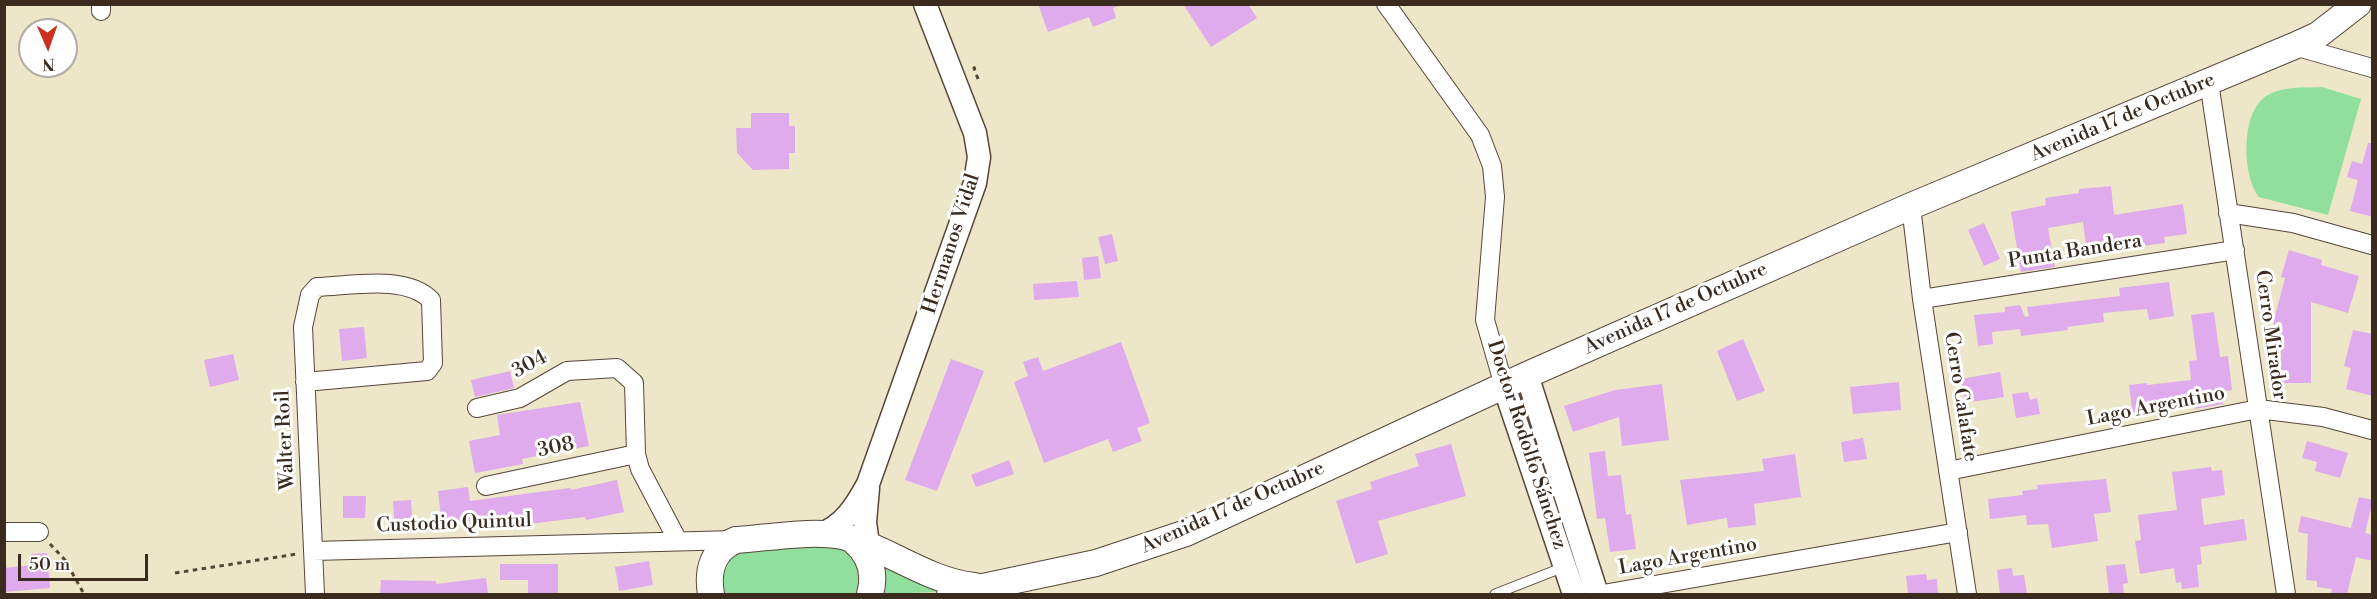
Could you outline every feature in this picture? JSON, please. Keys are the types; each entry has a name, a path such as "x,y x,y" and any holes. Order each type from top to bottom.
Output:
{"main road":[{"name":"Avenida 17 de Octubre","path":"950,594 1096,563 1155,545 1527,375 1911,206 2294,46 2318,35 2358,4"},
{"name":"Avenida 17 de Octubre","path":"736,540 819,535 864,549 951,582 983,587"},
{"path":"711,594 710,573 715,557 720,549 736,540"},
{"path":"864,549 873,581 870,594"}],"street":[{"name":"Hermanos Vidal","path":"864,549 868,484 971,196 978,169 979,157 975,133 925,4"},
{"name":"Doctor Rodolfo Sánchez","path":"1386,4 1480,135 1492,166 1496,197 1485,320 1504,386 1574,594"},
{"path":"2294,46 2373,68"},
{"name":"Cerro Mirador","path":"2209,82 2286,594"},
{"name":"Cerro Calafate","path":"1911,206 1922,299 1967,594"},
{"path":"2228,213 2293,223 2373,245"},
{"name":"Punta Bandera","path":"1922,299 2235,250"},
{"name":"Walter Roil","path":"305,382 427,371 433,363 431,300 424,293 401,285 317,287 310,295 303,327 305,382 314,551 315,594"},
{"name":"304","path":"477,408 519,398 567,371 617,368 634,383 636,454"},
{"name":"Doctor Rodolfo Sánchez","path":"1527,375 1597,594"},
{"name":"Lago Argentino","path":"1948,471 2258,409 2323,417 2373,430"},
{"path":"636,454 640,469 678,541"},
{"name":"308","path":"486,486 636,454"},
{"name":"Hermanos Vidal","path":"819,535 829,531 845,519 868,484"},
{"path":"4,532 39,532"},
{"name":"Lago Argentino","path":"1603,594 1958,532"},
{"name":"Custodio Quintul","path":"314,551 736,540"}],"lane":[{"path":"1495,594 1566,566"}],"path":[{"path":"978,79 974,68 979,66"},
{"path":"39,532 65,560 84,594"},
{"path":"175,573 314,551"}],"green space":[{"path":"2322,87 2361,99 2328,215 2259,197 2253,187 2247,159 2248,128 2252,114 2259,103 2268,95 2281,90"},
{"path":"832,545 849,552 857,562 861,594 719,594 719,575 736,549"},
{"path":"878,563 942,592 877,594"}],"building":[{"path":"1038,4 1118,4 1118,6 1113,8 1116,18 1093,27 1089,17 1048,32"},
{"path":"1183,4 1248,4 1257,18 1211,47"},
{"path":"751,113 789,113 789,126 795,126 795,153 789,153 789,169 753,170 737,153 736,128 751,128"},
{"path":"2368,143 2373,143 2373,217 2350,211 2358,180 2347,177 2352,161 2362,164"},
{"path":"2111,186 2114,215 2183,204 2187,234 2164,237 2165,243 2087,253 2083,222 2048,228 2055,267 2021,272 2011,212 2046,205 2045,198 2079,193 2079,189"},
{"path":"1984,223 2000,259 1984,266 1968,230"},
{"path":"1112,234 1118,261 1105,264 1098,237"},
{"path":"2289,250 2322,260 2321,265 2359,276 2348,313 2311,302 2311,383 2281,383 2281,347 2274,347 2274,320 2285,278 2281,277"},
{"path":"1098,256 1101,278 1084,280 1082,258"},
{"path":"1077,281 1079,297 1034,300 1033,284"},
{"path":"2169,282 2174,316 2149,320 2147,309 2103,313 2104,322 2067,327 2068,330 2021,336 2020,329 1992,332 1993,344 1978,346 1974,315 2005,312 2005,307 2020,305 2025,317 2029,316 2027,307 2120,296 2119,288"},
{"path":"2214,312 2220,357 2228,356 2232,390 2222,392 2223,404 2195,409 2194,401 2155,405 2156,412 2133,415 2129,385 2191,380 2189,361 2197,360 2191,315"},
{"path":"364,327 367,358 342,361 339,329"},
{"path":"2353,330 2373,334 2373,396 2346,389 2351,368 2344,366"},
{"path":"1743,339 1765,391 1737,401 1717,351"},
{"path":"1121,342 1150,423 1137,428 1142,441 1113,452 1108,439 1044,463 1014,382 1028,376 1023,362 1038,357 1043,371"},
{"path":"233,354 239,380 210,387 204,360"},
{"path":"951,359 984,371 937,491 905,480"},
{"path":"510,371 514,388 475,397 471,380"},
{"path":"2000,372 2004,397 1965,403 1961,379"},
{"path":"1899,382 1901,410 1853,414 1850,387"},
{"path":"1662,384 1669,440 1622,446 1619,417 1573,432 1564,406 1615,390"},
{"path":"2028,392 2030,400 2037,398 2040,414 2016,418 2012,394"},
{"path":"580,402 589,446 522,459 523,464 475,473 469,441 500,435 497,415"},
{"path":"1863,438 1867,459 1844,462 1841,442"},
{"path":"2307,441 2348,453 2340,478 2315,471 2317,462 2302,458"},
{"path":"1451,444 1466,496 1378,521 1388,554 1356,564 1336,501 1372,489 1370,482 1419,466 1415,454"},
{"path":"1605,451 1608,476 1621,475 1626,515 1631,514 1636,549 1610,552 1605,518 1597,519 1589,453"},
{"path":"1795,454 1801,497 1754,504 1756,525 1728,528 1727,518 1687,525 1680,480 1764,471 1762,459"},
{"path":"1009,460 1014,474 976,487 971,475"},
{"path":"2211,467 2212,471 2222,470 2225,495 2201,499 2204,525 2244,519 2247,540 2200,547 2202,564 2197,565 2199,587 2182,589 2181,582 2176,583 2174,568 2140,574 2135,541 2141,540 2138,515 2177,510 2172,472"},
{"path":"2106,479 2111,512 2094,514 2098,541 2052,548 2048,524 2027,525 2026,515 1990,519 1988,499 2023,495 2022,491 2038,489 2037,485"},
{"path":"617,480 624,512 586,520 585,517 490,529 489,519 442,524 438,491 468,487 470,501 570,488 571,490"},
{"path":"343,496 366,496 365,518 343,518"},
{"path":"2359,497 2373,500 2365,533 2373,535 2373,561 2356,557 2347,594 2331,594 2332,589 2317,587 2317,581 2306,580 2308,534 2298,532 2301,516 2351,528"},
{"path":"411,500 413,531 395,532 393,501"},
{"path":"47,553 50,588 4,592 4,568 32,565 31,554"},
{"path":"649,561 653,585 619,591 615,567"},
{"path":"500,564 558,564 558,594 528,594 528,580 500,580"},
{"path":"2125,564 2128,583 2123,584 2124,594 2109,594 2106,566"},
{"path":"2012,568 2013,576 2024,575 2027,593 2000,594 1997,570"},
{"path":"1926,574 1927,580 1937,579 1938,594 1908,594 1906,576"},
{"path":"486,578 488,594 380,594 381,580 436,581 436,584"}]}
